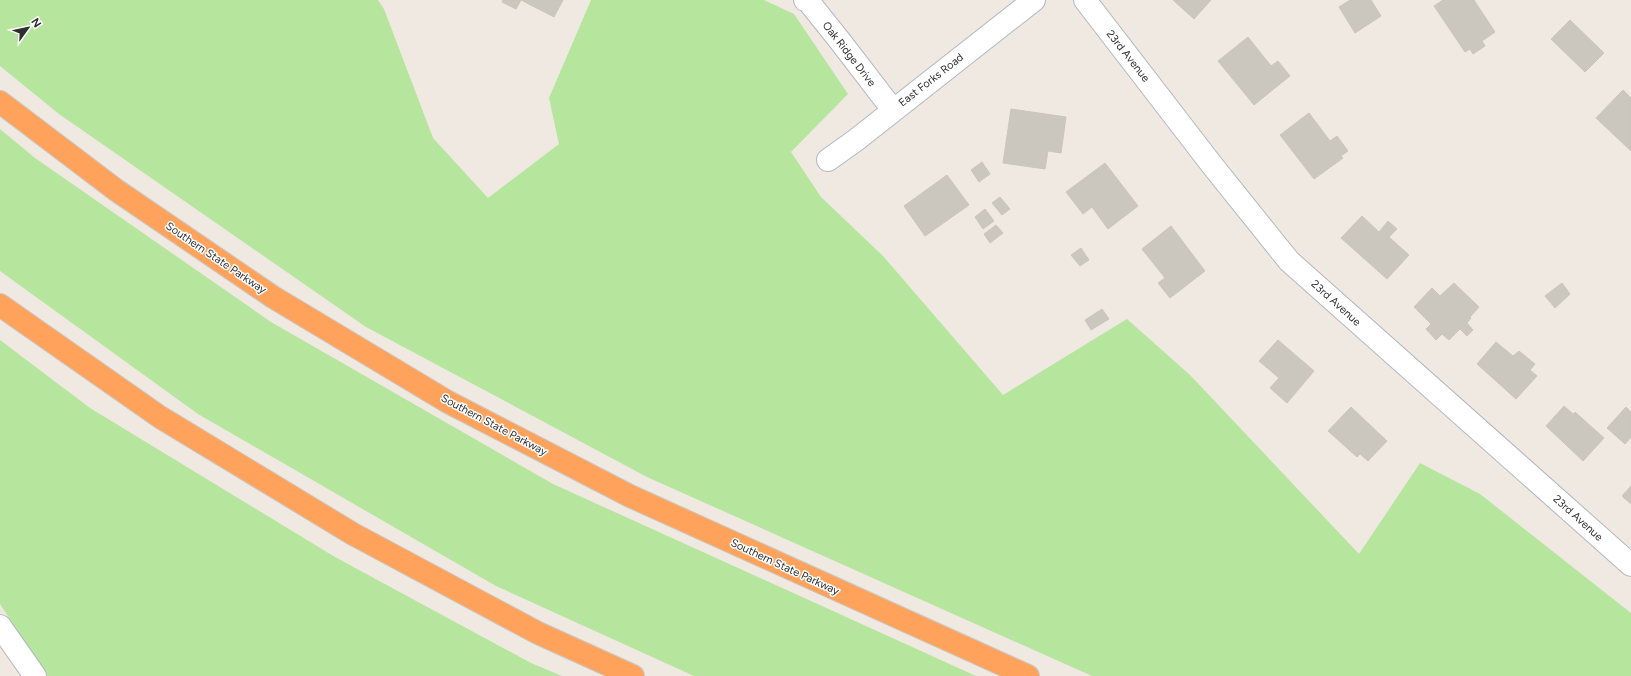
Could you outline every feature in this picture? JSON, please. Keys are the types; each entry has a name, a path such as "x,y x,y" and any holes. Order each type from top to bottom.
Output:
{"highway":[{"name":"Southern State Parkway","path":"0,102 116,190 273,297 448,402 630,496 1028,676"},
{"path":"0,305 160,417 353,534 538,633 632,676"}],"street":[{"name":"Oak Ridge Drive","path":"805,0 808,1 893,110"},
{"name":"East Forks Road","path":"828,160 856,140 1034,0"},
{"name":"23rd Avenue","path":"1085,0 1212,165 1289,261 1631,565"},
{"path":"0,626 35,676"}],"green space":[{"path":"0,0 378,0 384,9 433,138 488,198 559,144 549,98 591,0 764,0 794,14 848,94 791,152 821,197 883,256 1003,395 1127,319 1190,375 1359,554 1420,463 1480,494 1631,613 1631,676 1092,676 647,477 366,327 59,114 0,66"},
{"path":"0,129 35,158 271,322 553,484 976,676 694,676 496,586 198,414 0,271"},
{"path":"0,340 90,408 335,557 531,663 562,676 47,676 0,604"}],"building":[{"path":"503,0 521,0 516,9 502,2"},
{"path":"521,0 563,0 554,17"},
{"path":"1173,0 1211,0 1194,19"},
{"path":"1350,0 1371,0 1381,16 1355,33 1339,7"},
{"path":"1443,0 1474,0 1495,32 1482,41 1485,46 1473,54 1470,49 1465,52 1434,6"},
{"path":"1570,20 1604,53 1585,72 1551,39"},
{"path":"1248,37 1271,66 1278,61 1290,76 1254,105 1218,61"},
{"path":"1623,90 1631,98 1631,151 1596,118"},
{"path":"1011,109 1066,117 1061,153 1048,151 1045,169 1003,163"},
{"path":"1309,113 1330,141 1337,136 1348,151 1341,156 1343,158 1314,179 1280,135"},
{"path":"982,162 990,174 979,182 971,170"},
{"path":"1105,163 1138,206 1108,229 1092,207 1083,214 1066,192"},
{"path":"947,175 969,205 925,236 904,206"},
{"path":"1000,197 1010,209 1002,215 992,203"},
{"path":"985,209 994,221 983,229 975,217"},
{"path":"1362,216 1379,232 1388,221 1397,229 1389,237 1409,255 1387,279 1341,238"},
{"path":"996,225 1003,233 990,243 984,234"},
{"path":"1171,226 1205,271 1170,298 1158,283 1165,278 1142,249"},
{"path":"1081,248 1089,260 1080,266 1071,255"},
{"path":"1454,283 1479,307 1467,323 1473,330 1467,336 1460,329 1449,340 1442,334 1436,340 1426,329 1431,324 1414,307 1432,288 1440,296"},
{"path":"1562,283 1570,294 1555,308 1545,296"},
{"path":"1102,309 1109,319 1091,330 1085,320"},
{"path":"1278,340 1314,371 1287,403 1270,388 1279,378 1259,361"},
{"path":"1496,342 1513,356 1519,351 1535,364 1530,370 1537,376 1516,399 1477,364"},
{"path":"1564,406 1573,414 1575,412 1604,438 1583,461 1546,426"},
{"path":"1351,407 1387,441 1368,461 1360,454 1357,457 1328,431"},
{"path":"1626,407 1631,412 1631,437 1625,444 1607,428"},
{"path":"1631,486 1631,504 1622,496"}]}
